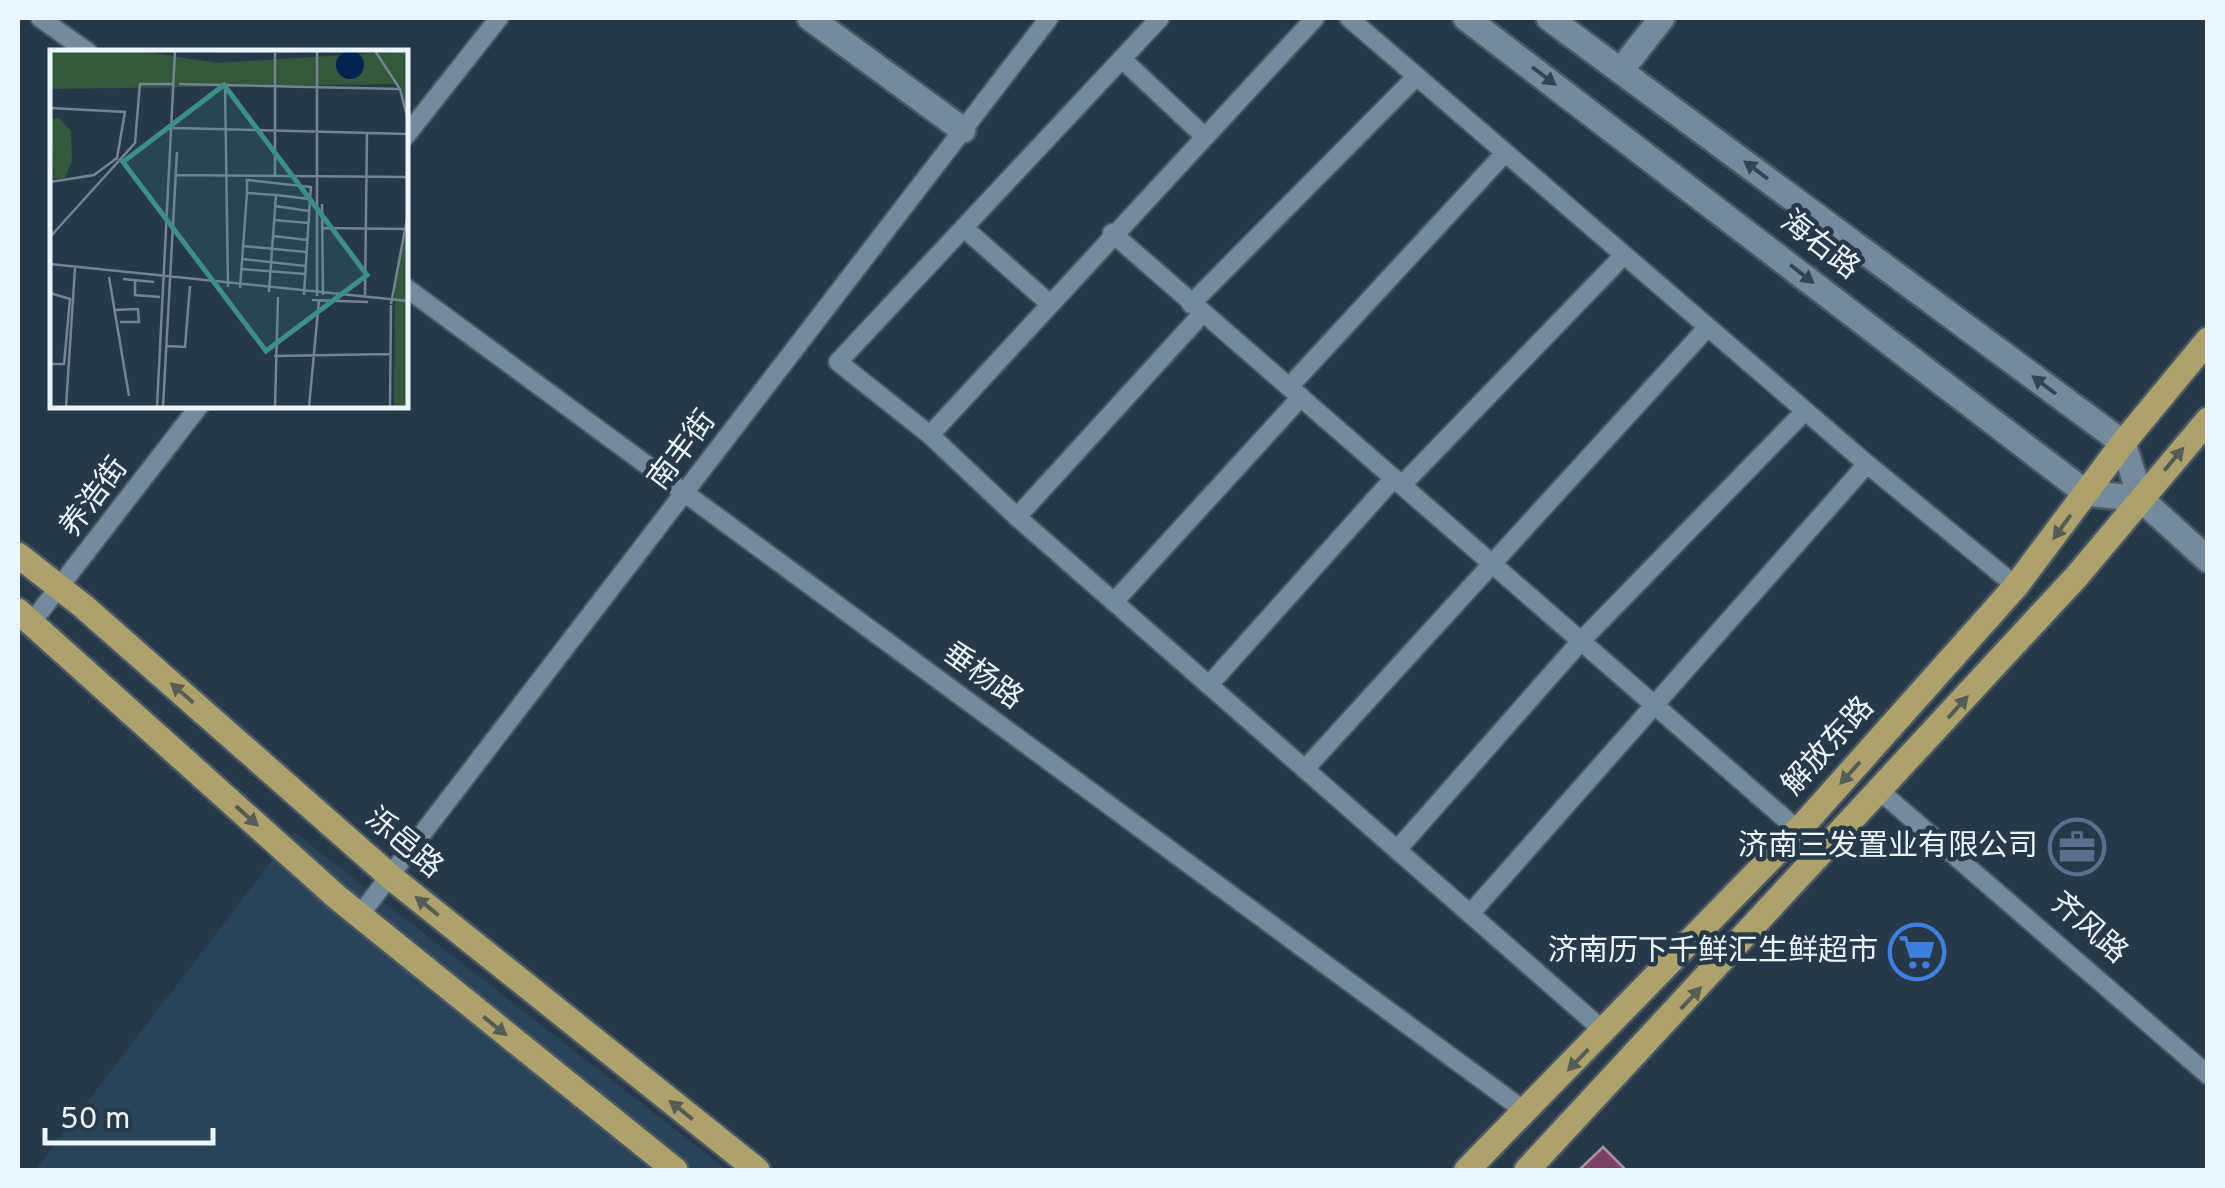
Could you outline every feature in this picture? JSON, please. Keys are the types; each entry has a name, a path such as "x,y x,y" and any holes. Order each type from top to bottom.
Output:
{"main road":[{"path":"810,18 963,130"},
{"name":"海右路","path":"1466,18 2086,494"},
{"name":"海右路","path":"1550,18 2122,443"},
{"path":"1622,70 1662,18"},
{"name":"解放东路","path":"1467,1170 1798,830 2016,586 2122,443 2208,340"},
{"path":"1527,1170 1881,792 2208,420"},
{"path":"2122,443 2141,499 2208,560"},
{"path":"2086,494 2141,499"},
{"name":"泺邑路","path":"18,555 61,588 392,878 757,1170"},
{"path":"25,617 360,916 675,1170"}],"street":[{"path":"40,18 85,50"},
{"path":"408,133 499,18"},
{"name":"南丰街","path":"360,916 1049,18"},
{"path":"1160,18 838,362 930,435 1017,517 1605,1032"},
{"path":"930,435 1314,18"},
{"path":"1349,18 1707,328 2016,586"},
{"path":"1122,59 1204,136"},
{"path":"1017,517 1196,309 1415,78"},
{"path":"1114,602 1504,154"},
{"path":"964,228 1049,304"},
{"path":"1112,233 1798,830"},
{"path":"1208,685 1398,482 1623,256"},
{"name":"垂杨路","path":"408,289 1526,1112"},
{"path":"1305,769 1707,328"},
{"name":"养浩街","path":"25,617 61,588 198,408"},
{"path":"1397,850 1580,641 1805,411"},
{"path":"1470,914 1867,464"},
{"name":"齐风路","path":"1881,792 2208,1075"}],"shaded area":[{"path":"294,832 727,1170 35,1170"}],"building":[{"path":"1603,1147 1626,1170 1579,1170"}],"place":[{"name":"济南三发置业有限公司","path":"2077,847"},
{"name":"济南历下千鲜汇生鲜超市","path":"1917,952"}]}
